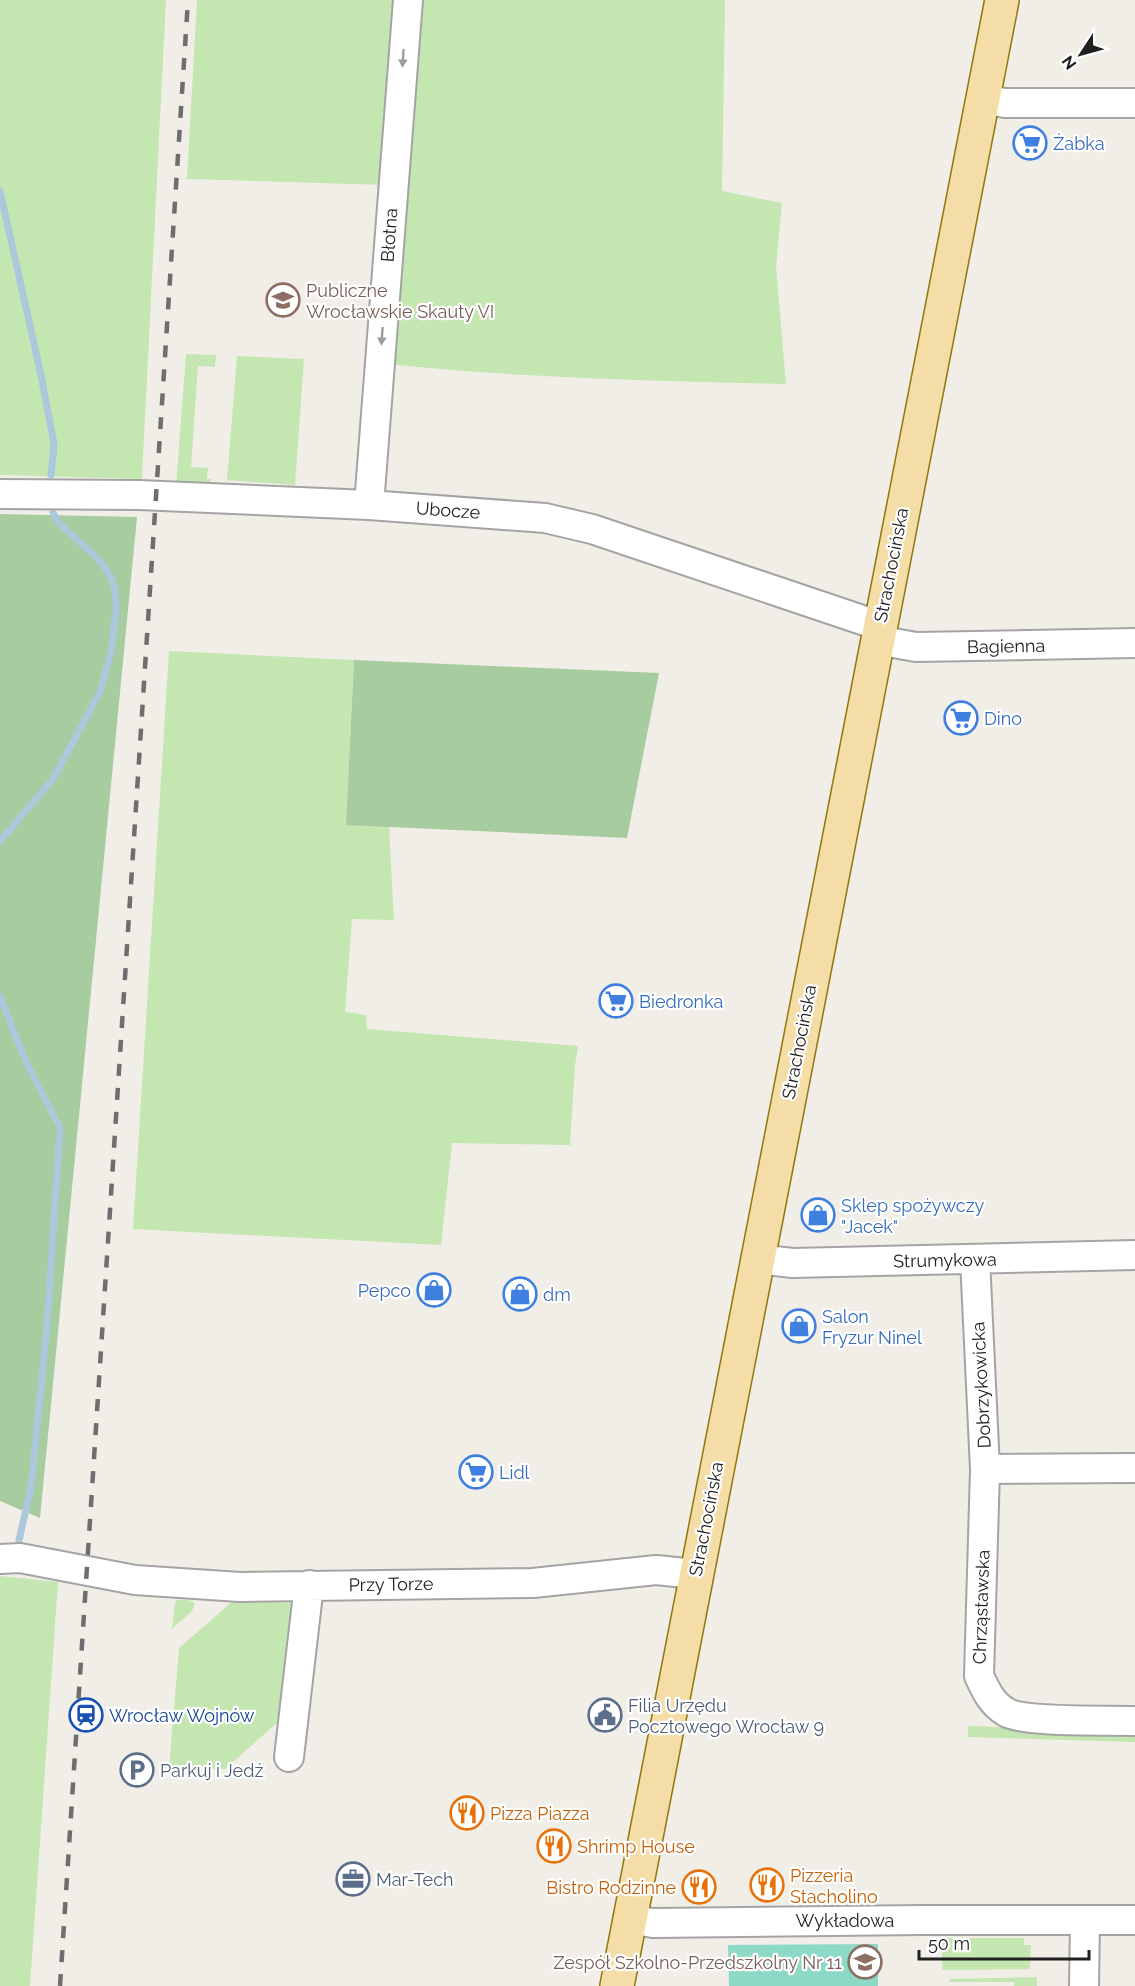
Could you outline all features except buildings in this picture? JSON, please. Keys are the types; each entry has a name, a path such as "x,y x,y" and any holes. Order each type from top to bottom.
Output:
{"main road":[{"name":"Strachocińska","path":"616,1986 1002,0"}],"street":[{"name":"Błotna","path":"369,505 408,0"},
{"path":"982,99 1005,103 1135,103"},
{"name":"Ubocze","path":"0,494 139,495 369,505 545,518 592,529 878,633"},
{"name":"Bagienna","path":"878,633 916,647 1135,643"},
{"name":"Strumykowa","path":"756,1259 793,1263 1135,1255"},
{"name":"Dobrzykowicka","path":"975,1259 985,1469 1135,1468"},
{"name":"Chrząstawska","path":"985,1469 979,1676 989,1698 1007,1713 1032,1718 1135,1721"},
{"name":"Przy Torze","path":"0,1559 20,1558 135,1580 240,1587 533,1583 656,1570 695,1574"},
{"path":"289,1757 309,1585"},
{"name":"Wykładowa","path":"628,1919 652,1923 1135,1920"},
{"path":"1084,1986 1085,1921"}],"green space":[{"path":"0,0 166,0 142,479 0,475"},
{"path":"197,0 399,0 385,185 187,179"},
{"path":"416,0 725,0 722,191 782,203 776,267 786,384 537,376 388,364"},
{"path":"186,354 216,355 215,367 198,366 191,467 208,468 207,479 211,479 209,484 176,486"},
{"path":"237,356 304,359 295,485 227,480"},
{"path":"0,514 137,517 40,1518 0,1501"},
{"path":"169,651 354,660 346,824 389,826 394,920 352,919 345,1012 366,1015 367,1029 578,1046 570,1145 452,1143 441,1245 133,1229"},
{"path":"354,660 659,673 627,838 346,825"},
{"path":"0,1576 58,1582 30,1986 0,1986"},
{"path":"177,1600 189,1600 195,1603 192,1611 172,1629 175,1603"},
{"path":"232,1602 300,1603 286,1715 225,1769 169,1769 179,1648"},
{"path":"968,1726 1135,1732 1135,1742 968,1737"},
{"path":"930,1938 1024,1938 1024,1945 1031,1945 1030,1969 942,1970 942,1944 930,1944"},
{"path":"878,1944 878,1986 729,1986 728,1945"},
{"path":"1037,1977 1037,1986 1014,1986 1014,1982 950,1982 950,1979"}],"waterway":[{"path":"0,191 54,444 51,475"},
{"path":"0,841 53,779 100,692 111,652 116,610 115,590 111,577 100,561 59,523 53,513"},
{"path":"0,996 26,1062 60,1128 47,1326 31,1488 19,1540"}],"railway":[{"path":"60,1986 188,0"}],"place":[{"name":"Żabka","path":"1030,143"},
{"name":"Publiczne Wrocławskie Skauty VI","path":"283,300"},
{"name":"Dino","path":"961,718"},
{"name":"Biedronka","path":"616,1001"},
{"name":"Sklep spożywczy \"Jacek\"","path":"818,1215"},
{"name":"Pepco","path":"434,1290"},
{"name":"dm","path":"520,1294"},
{"name":"Salon Fryzur Ninel","path":"799,1326"},
{"name":"Lidl","path":"476,1472"},
{"name":"Wrocław Wojnów","path":"86,1715"},
{"name":"Filia Urzędu Pocztowego Wrocław 9","path":"605,1715"},
{"name":"Parkuj i Jedź","path":"137,1770"},
{"name":"Pizza Piazza","path":"467,1813"},
{"name":"Shrimp House","path":"554,1846"},
{"name":"Mar-Tech","path":"353,1879"},
{"name":"Pizzeria Stacholino","path":"767,1885"},
{"name":"Bistro Rodzinne","path":"699,1887"},
{"name":"Zespół Szkolno-Przedszkolny Nr 11","path":"865,1962"}]}
